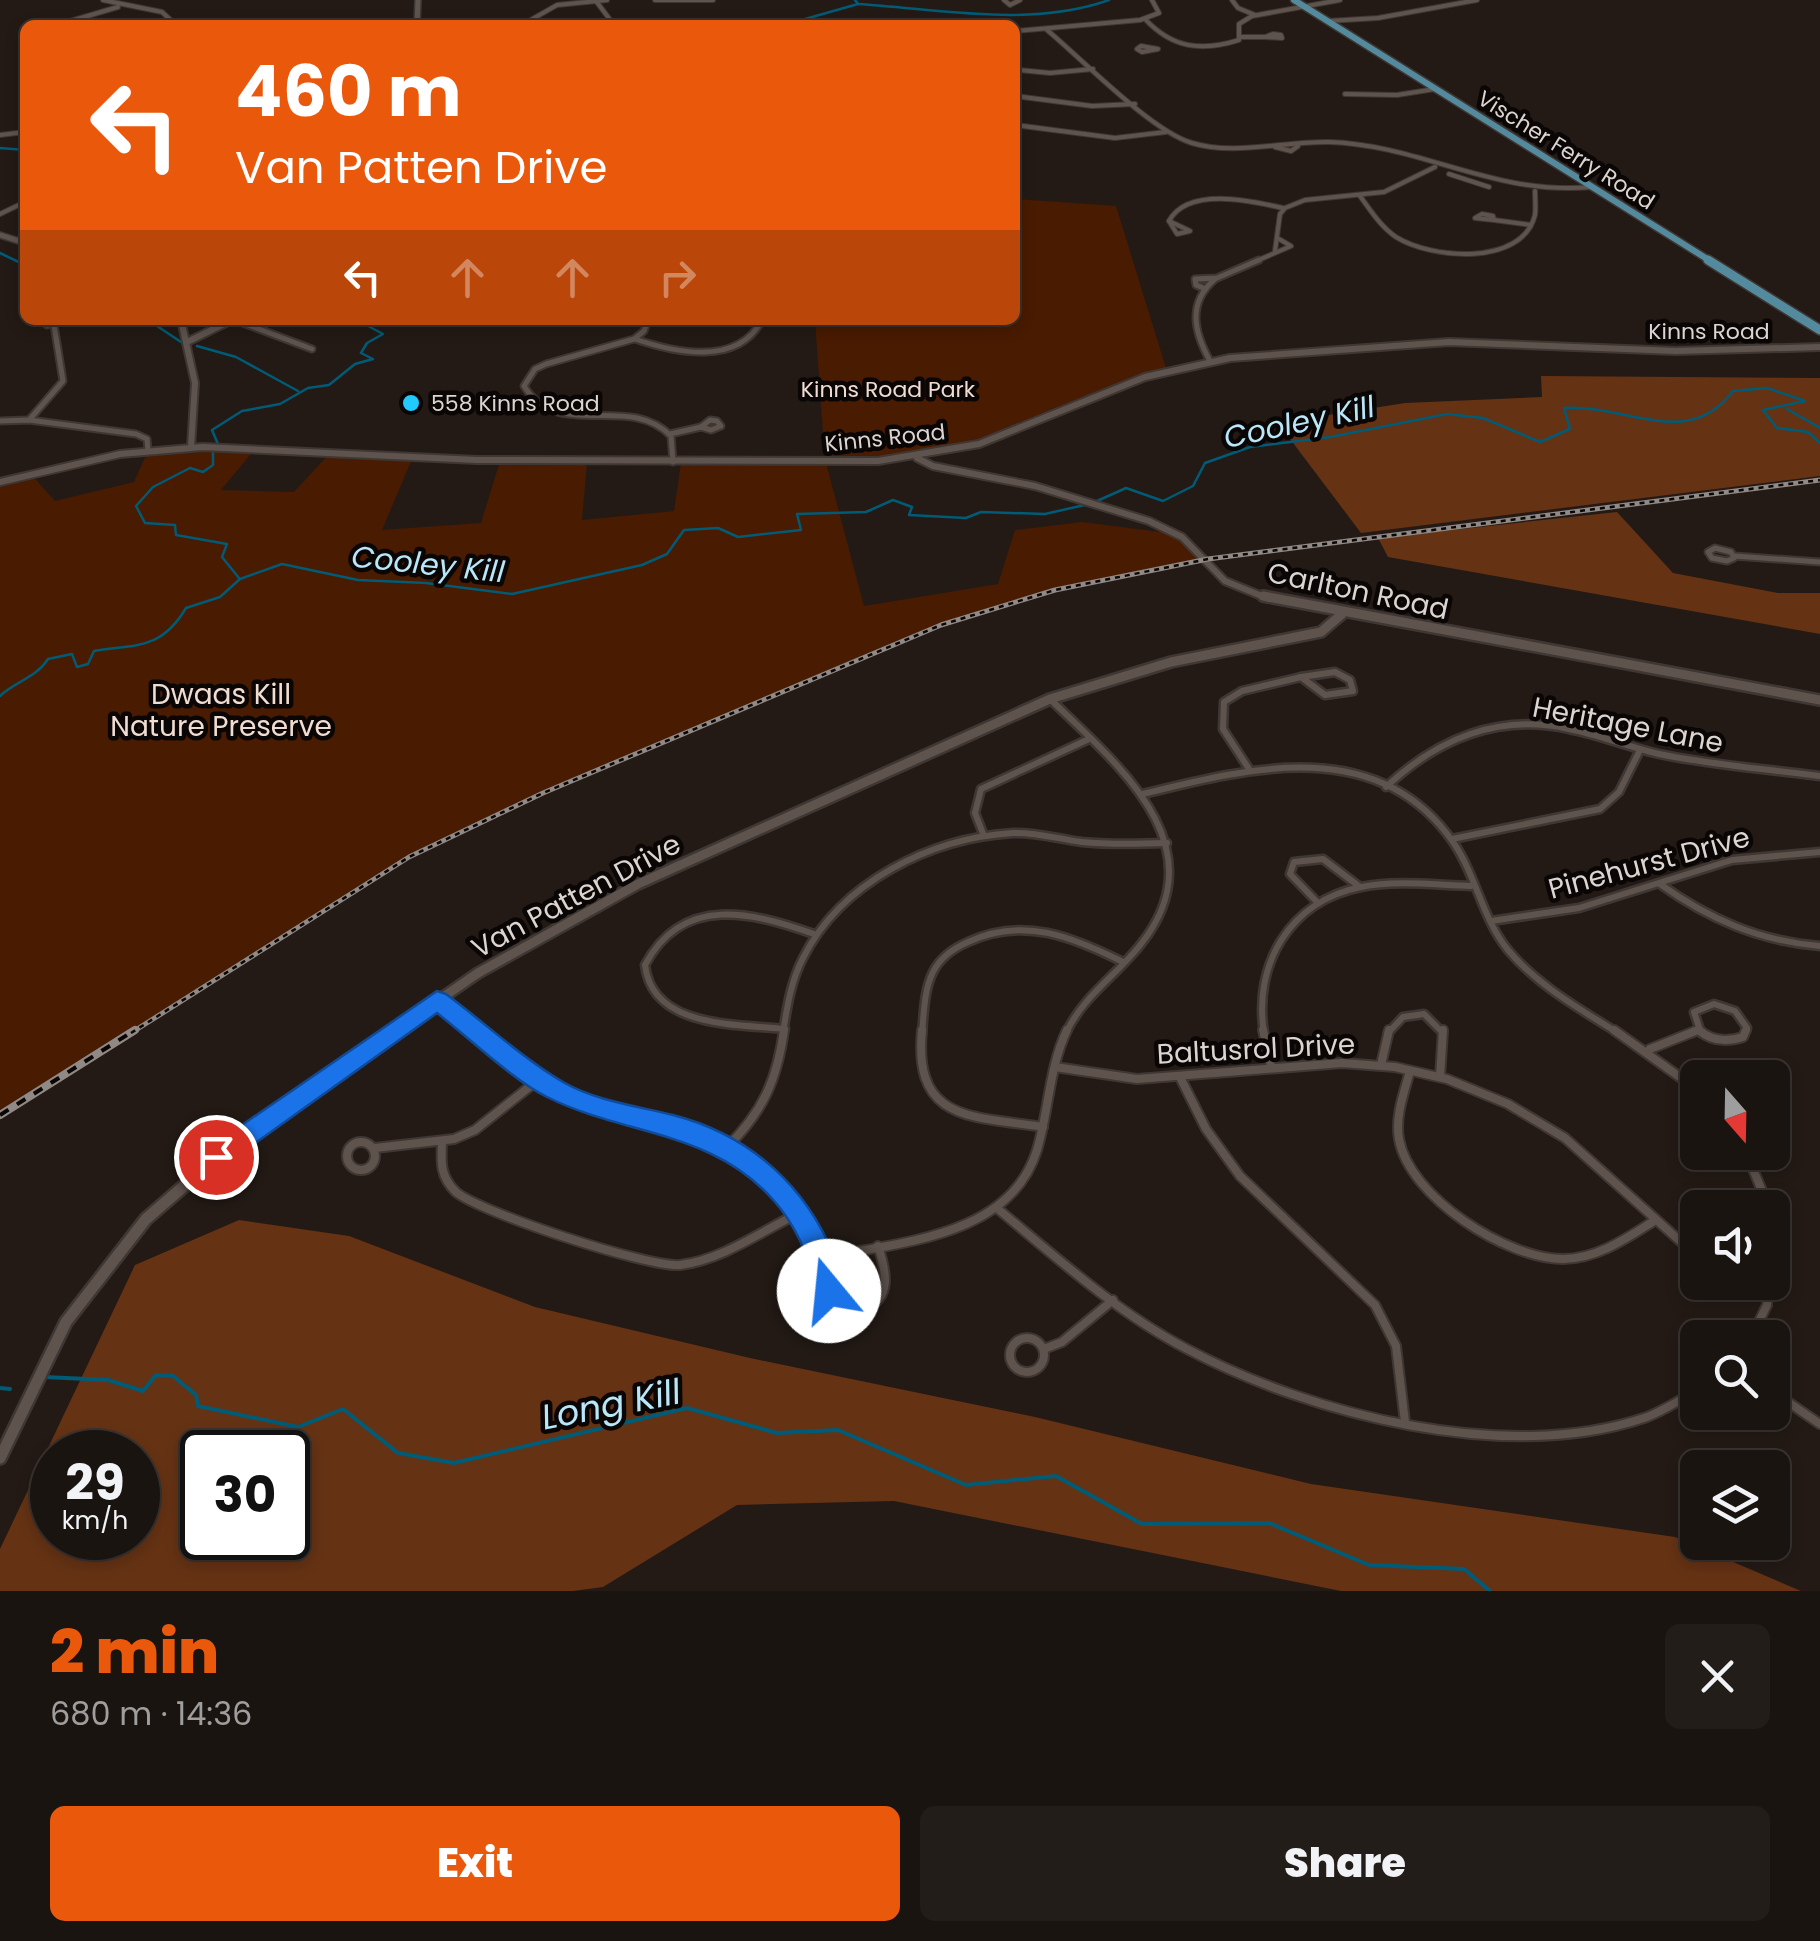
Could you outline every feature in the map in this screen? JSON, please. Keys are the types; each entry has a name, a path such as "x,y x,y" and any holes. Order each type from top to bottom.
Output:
{"main road":[{"name":"Vischer Ferry Road","path":"1294,0 1820,330"}],"street":[{"path":"103,0 119,6 160,10 174,20"},
{"path":"535,20 549,8 607,0"},
{"path":"656,0 713,0"},
{"path":"1004,0 1010,5 1020,0"},
{"path":"1020,31 1145,19 1160,12 1152,0"},
{"path":"1232,0 1238,8 1256,16"},
{"path":"1240,37 1239,24 1256,16 1340,0"},
{"path":"1328,20 1386,17 1477,0"},
{"path":"73,20 119,6"},
{"path":"1145,19 1172,43"},
{"path":"1047,30 1177,142 1200,147 1348,146 1434,167 1502,190"},
{"path":"1155,47 1172,43 1209,48 1228,45 1240,37 1265,37"},
{"path":"1020,68 1050,73 1094,68"},
{"path":"1346,94 1397,94 1435,88"},
{"path":"1020,97 1099,107 1136,104"},
{"path":"1020,125 1114,138 1166,131 1208,145 1352,144 1536,192"},
{"path":"1169,222 1170,216 1184,207 1209,200 1244,200 1284,208 1305,200 1384,192 1434,167"},
{"path":"1521,192 1595,189"},
{"path":"1360,196 1398,238 1439,250 1503,248 1522,240 1537,212 1536,192"},
{"path":"1275,251 1284,208"},
{"path":"1494,220 1531,225"},
{"path":"1210,361 1195,324 1194,308 1203,288 1291,246 1279,238"},
{"path":"1203,288 1195,279 1217,278"},
{"path":"29,420 63,381 54,325"},
{"path":"182,325 189,341 195,412 191,447"},
{"path":"189,341 223,325"},
{"path":"246,325 312,350"},
{"path":"646,325 634,338 535,370 524,382 526,393 544,409 574,415 640,417 661,425 670,434 673,463"},
{"path":"634,338 682,352 721,350 751,338 759,325"},
{"name":"Kinns Road","path":"0,482 67,464 191,447 412,459 850,462 916,457 1004,436 1128,383 1210,361 1449,342 1689,351 1820,346"},
{"path":"0,421 29,420 136,434 146,439 148,450"},
{"path":"670,434 701,427"},
{"name":"Carlton Road","path":"916,457 933,466 1014,481 1100,505 1182,537 1216,574 1236,587 1342,614 1820,700"},
{"path":"1734,556 1820,562"},
{"name":"Van Patten Drive","path":"0,1458 38,1371 66,1322 146,1220 244,1134 519,948 638,884 1050,698 1170,662 1321,632 1342,614"},
{"path":"1249,769 1223,729 1224,702 1242,691 1301,677 1340,672 1354,689 1330,697 1315,691 1301,677"},
{"path":"822,1258 967,1222 998,1208 1028,1172 1070,1024 1151,930 1159,914 1170,876 1160,819 1143,794 1050,698"},
{"name":"Heritage Lane","path":"1386,787 1413,760 1430,750 1495,726 1550,725 1700,762 1820,776"},
{"path":"984,836 973,813 973,802 981,790 1089,738"},
{"path":"1452,840 1600,808 1618,792 1640,750"},
{"path":"1143,794 1273,766 1314,768 1386,787 1418,805 1452,840 1491,922 1515,958 1536,977 1649,1050 1680,1075"},
{"path":"726,1148 751,1126 768,1103 778,1076 800,958 814,934 847,900 889,872 940,849 984,836 1018,832 1100,843 1167,843"},
{"name":"Pinehurst Drive","path":"1491,922 1579,908 1732,860 1820,852"},
{"path":"1318,904 1290,874 1294,862 1314,856 1332,860 1360,887"},
{"path":"1659,883 1716,921 1768,938 1820,946"},
{"path":"1271,1066 1261,1011 1264,972 1284,938 1318,904 1360,887 1472,886"},
{"path":"785,1029 723,1023 668,1006 653,994 645,965 663,939 722,914 742,913 814,934"},
{"path":"1043,1127 959,1114 947,1109 926,1089 919,1058 931,977 938,963 963,945 1024,928 1062,935 1123,962"},
{"path":"437,1000 538,1080 609,1110 676,1126 726,1148 762,1172 799,1214 822,1258 833,1301 855,1312 877,1304 886,1289 878,1246"},
{"path":"1708,1004 1735,1011 1747,1028 1743,1037 1731,1042 1711,1038 1698,1030 1692,1015 1708,1004"},
{"path":"1381,1066 1391,1022 1398,1016 1424,1014 1442,1030 1440,1077"},
{"path":"1649,1050 1698,1030"},
{"name":"Baltusrol Drive","path":"1056,1067 1116,1078 1180,1078 1310,1063 1381,1066 1440,1077 1498,1099 1560,1133 1680,1242"},
{"path":"1410,1071 1398,1130 1401,1148 1410,1166 1433,1193 1477,1228 1518,1250 1562,1259 1608,1248 1654,1221"},
{"path":"1180,1078 1206,1131 1232,1168 1270,1208 1346,1275 1388,1328 1396,1343 1405,1422"},
{"path":"375,1148 442,1143 475,1130 538,1080"},
{"path":"442,1143 442,1171 457,1192 555,1231 658,1264 671,1266 694,1261 799,1214"},
{"path":"998,1208 1113,1300 1185,1348 1226,1369 1299,1397 1405,1422 1491,1433 1575,1434 1632,1421 1680,1398"},
{"path":"1044,1350 1062,1342 1113,1300"},
{"path":"1025,1339 1044,1350 1043,1364 1029,1371 1013,1365 1008,1356 1014,1343 1025,1339"},
{"path":"1790,1403 1820,1424"}],"green space":[{"name":"Kinns Road Park","path":"1020,199 1116,206 1166,368 1022,428 979,441 914,454 825,461 815,325 1020,325"},
{"name":"Dwaas Kill Nature Preserve","path":"255,449 221,490 294,492 329,454 412,459 382,530 481,523 500,461 587,463 582,520 674,511 681,463 826,463 864,606 998,584 1015,530 1082,522 1176,534 1202,559 1104,579 983,611 918,633 652,746 397,863 0,1115 0,482 30,473 55,501 134,482 148,451"}],"shaded area":[{"path":"1541,376 1820,378 1820,476 1361,533 1278,423 1405,403 1542,397"},
{"path":"1617,512 1673,573 1778,593 1820,593 1820,634 1388,557 1378,538"},
{"path":"239,1220 349,1236 535,1307 750,1358 1035,1417 1311,1484 1675,1537 1680,1539 1680,1560 1729,1560 1801,1591 1341,1591 894,1501 737,1505 603,1587 573,1591 0,1591 0,1549 30,1486 30,1560 160,1560 160,1430 57,1430 135,1265"}],"waterway":[{"path":"855,0 858,4"},
{"path":"858,4 1016,15 1048,13 1109,0"},
{"path":"802,20 858,4"},
{"path":"0,148 20,150"},
{"path":"0,253 20,263"},
{"path":"156,325 184,344"},
{"path":"218,444 212,430 242,411 280,404 308,388 329,385 355,364 373,359 361,353 367,343 383,334 366,325"},
{"path":"197,346 236,357 298,391"},
{"name":"Cooley Kill","path":"1097,501 1126,488 1163,501 1193,486 1205,463 1250,447 1330,437 1447,414 1483,418 1540,442 1570,429 1564,408 1676,422 1715,409 1733,391 1767,388 1805,401 1763,410 1777,428 1808,432 1820,443"},
{"path":"1787,409 1820,428"},
{"path":"213,450 213,465 203,472 190,468 153,487 136,506 145,523 175,525 176,535 227,544 222,557 239,578"},
{"name":"Cooley Kill","path":"0,696 38,671 48,659 72,654 77,667 88,664 94,651 147,643 167,631 186,608 220,597 240,579 282,564 358,580 426,583 512,594 642,565 667,554 684,530 718,528 738,537 801,530 797,514 866,512 893,500 912,507 909,515 966,518 981,512 1045,514 1089,504"},
{"name":"Long Kill","path":"45,1377 108,1380 143,1391 156,1375 173,1376 196,1395 198,1406 298,1427 343,1409 398,1453 454,1463 687,1408 777,1433 838,1430 966,1485 1056,1476 1142,1524 1269,1523 1369,1565 1464,1569 1490,1591"},
{"name":"Long Kill","path":"0,1388 10,1389"}],"railway":[{"path":"131,1033 409,857 543,793 941,625 1055,590 1208,559 1820,480"},
{"path":"0,1115 135,1030"}],"place":[{"name":"558 Kinns Road","path":"411,403"}],"route":[{"path":"216,1157 437,1000 554,1089 609,1110 676,1126 726,1148 762,1172 786,1196 807,1227 822,1258 829,1291"}]}
